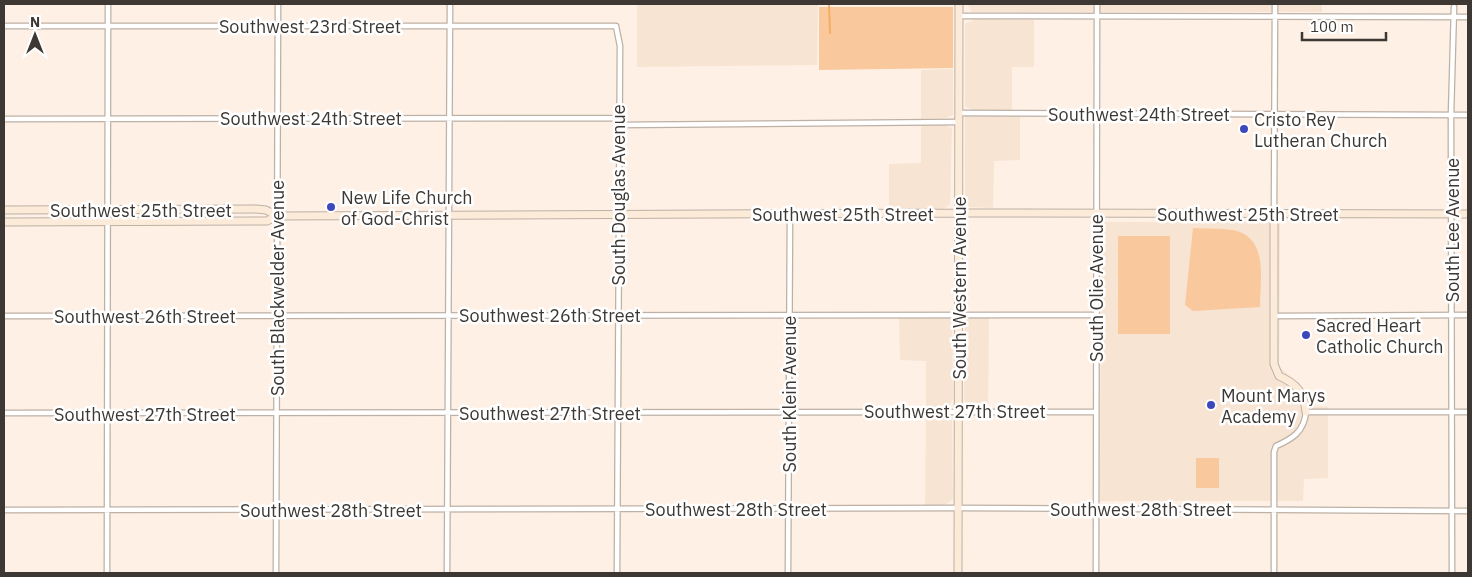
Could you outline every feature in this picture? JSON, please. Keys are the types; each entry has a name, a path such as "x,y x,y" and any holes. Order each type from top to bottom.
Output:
{"street":[{"path":"107,573 108,4"},
{"name":"South Blackwelder Avenue","path":"276,573 278,4"},
{"path":"447,573 449,510 450,4"},
{"name":"South Western Avenue","path":"958,573 959,4"},
{"name":"South Olie Avenue","path":"1096,573 1097,4"},
{"path":"1274,573 1273,463 1276,446 1292,439 1300,430 1306,412 1301,394 1294,383 1279,376 1276,371 1274,316 1275,4"},
{"name":"South Lee Avenue","path":"1452,573 1453,214 1451,115 1456,17 1454,7"},
{"path":"959,16 1097,18 1276,16 1468,17"},
{"name":"Southwest 23rd Street","path":"4,26 616,26"},
{"name":"South Douglas Avenue","path":"616,26 620,46 618,118 619,413 616,509 617,573"},
{"name":"Southwest 24th Street","path":"959,113 1468,115"},
{"name":"Southwest 24th Street","path":"4,119 618,118"},
{"path":"618,125 959,122"},
{"name":"Southwest 25th Street","path":"4,210 256,209 266,210 277,216"},
{"name":"Southwest 25th Street","path":"4,222 267,221 277,216 959,213 1468,214"},
{"name":"South Klein Avenue","path":"788,573 790,214"},
{"name":"Southwest 26th Street","path":"4,316 618,316 959,313 1097,315"},
{"path":"1274,316 1468,315"},
{"name":"Southwest 27th Street","path":"4,413 1096,412"},
{"path":"1306,412 1468,412"},
{"name":"Southwest 28th Street","path":"4,510 1096,508 1468,511"}],"shaded area":[{"path":"637,4 818,4 817,65 637,67"},
{"path":"967,4 1322,4 1322,12 972,12"},
{"path":"819,7 829,7 830,33 830,7 953,7 953,68 819,70"},
{"path":"975,19 1034,20 1034,67 1012,67 1012,110 972,110 965,106 965,24"},
{"path":"953,69 953,115 945,118 921,119 921,70"},
{"path":"965,116 1020,116 1020,160 994,161 993,208 969,207 965,199"},
{"path":"921,125 945,125 952,128 950,204 944,209 889,210 889,164 921,163"},
{"path":"1101,222 1280,222 1279,367 1300,384 1310,406 1328,407 1328,478 1304,479 1303,501 1100,501"},
{"path":"1193,228 1233,230 1244,234 1252,241 1260,261 1260,307 1193,311 1185,305"},
{"path":"1118,236 1170,236 1170,334 1118,334"},
{"path":"899,317 948,317 952,320 953,398 949,407 926,407 926,361 900,360"},
{"path":"968,317 989,317 988,408 968,407 964,400 964,321"},
{"path":"926,414 946,414 952,420 953,499 945,505 925,505"},
{"path":"1196,458 1219,458 1219,488 1196,488"}],"waterway":[{"path":"829,4 830,33"}],"place":[{"name":"Cristo Rey Lutheran Church","path":"1244,129"},
{"name":"New Life Church of God-Christ","path":"331,207"},
{"name":"Sacred Heart Catholic Church","path":"1306,335"},
{"name":"Mount Marys Academy","path":"1211,405"}]}
